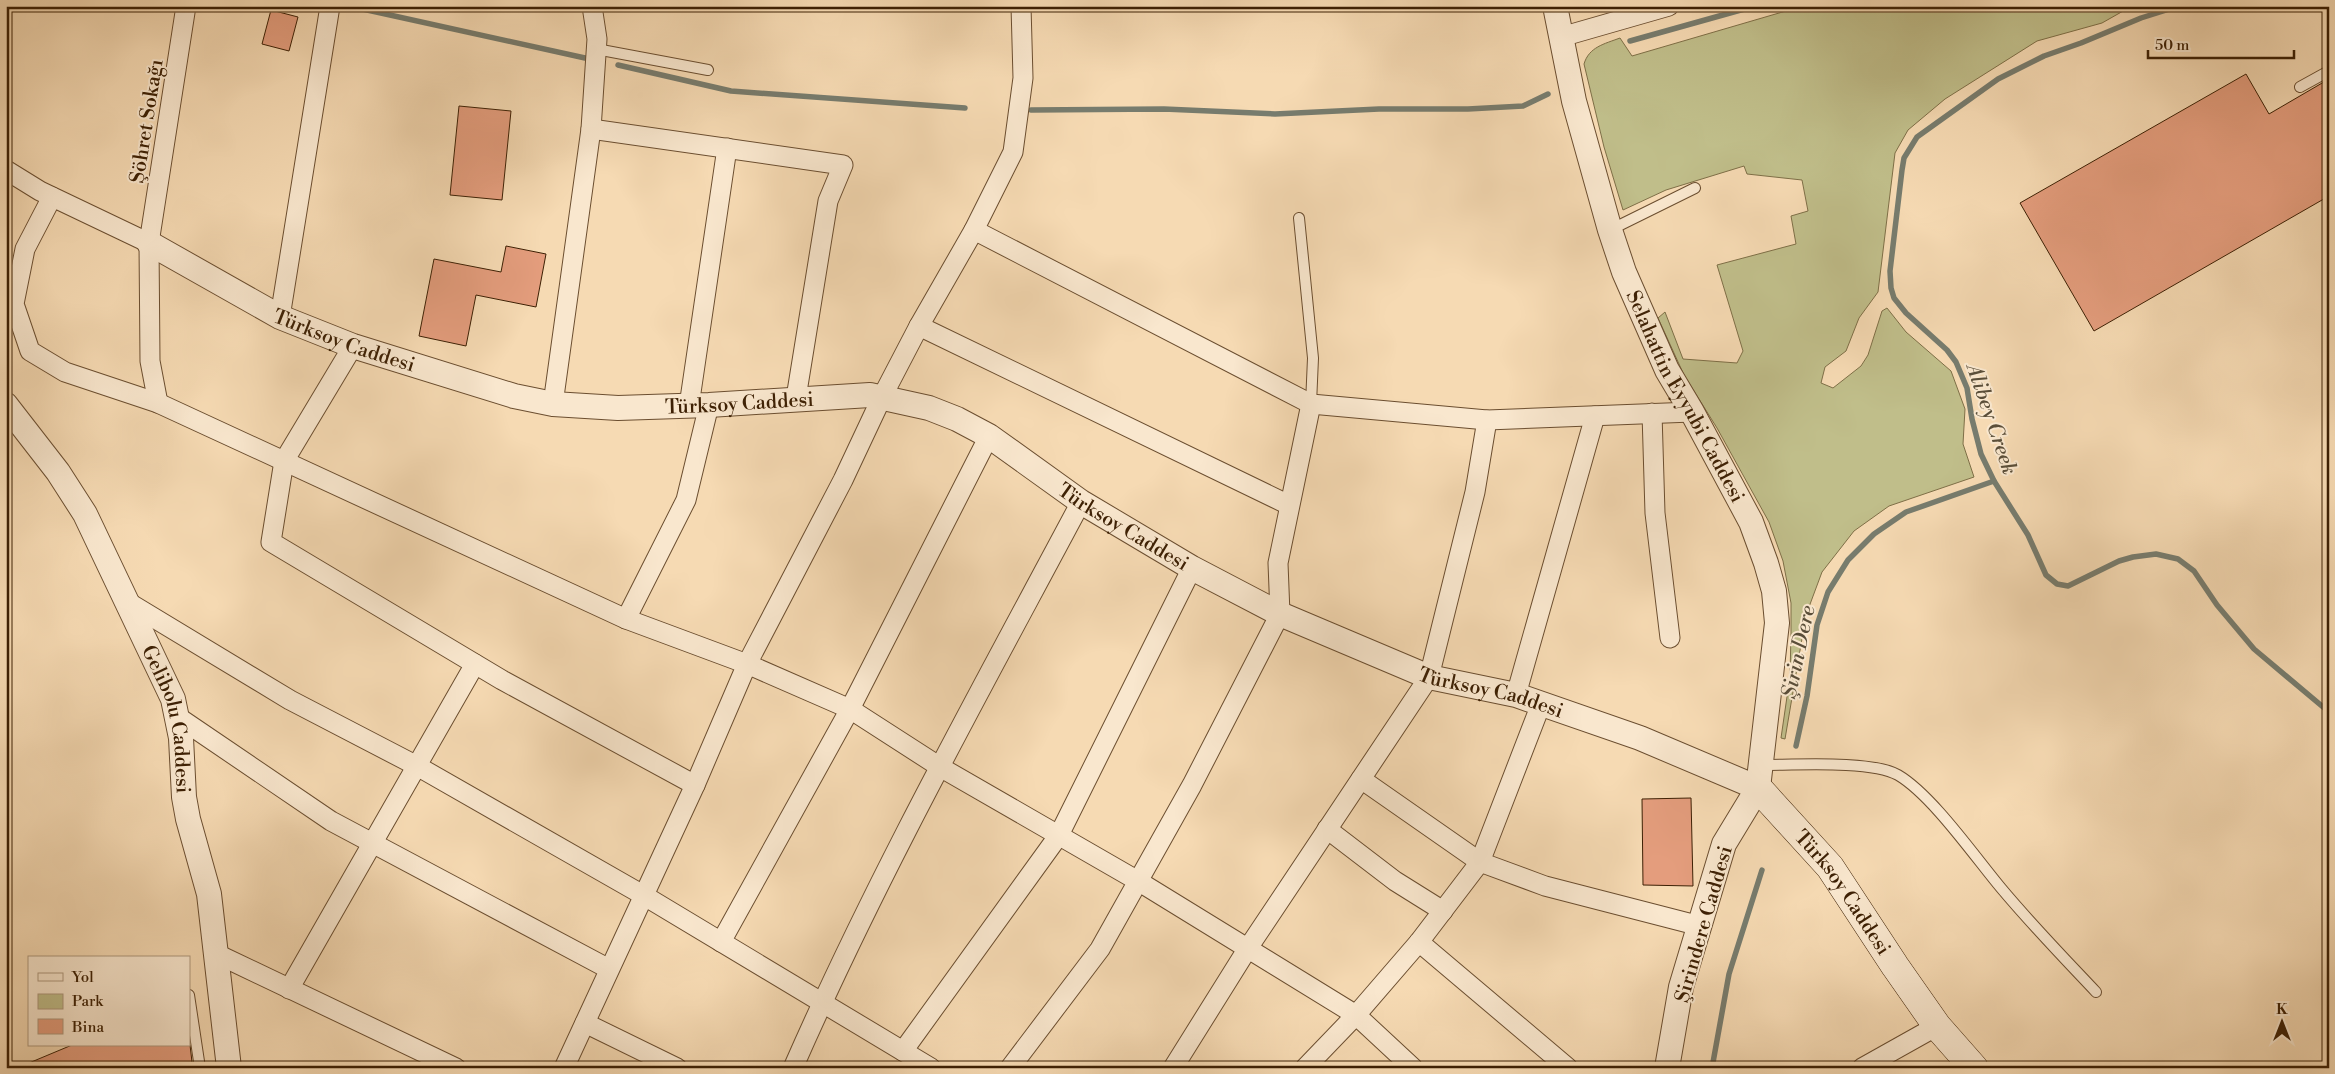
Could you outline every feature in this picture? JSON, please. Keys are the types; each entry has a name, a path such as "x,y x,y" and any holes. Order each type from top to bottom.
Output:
{"main road":[{"name":"Türksoy Caddesi","path":"1760,777 1830,867 1894,966 1937,1026 1974,1068"}],"street":[{"name":"Şöhret Sokağı","path":"158,403 150,361 149,243 186,6"},
{"path":"280,317 330,6"},
{"path":"553,404 591,128 597,39 592,6"},
{"path":"564,1068 695,785 747,664 843,480 882,397 919,326 974,230 1012,152 1023,78 1020,6"},
{"name":"Selahattin Eyyubi Caddesi","path":"1555,6 1574,101 1610,230 1624,272 1667,370 1692,412 1751,522 1774,591 1777,623 1760,777"},
{"path":"1561,37 1669,6"},
{"path":"591,128 843,165 828,201 796,398"},
{"path":"626,619 686,500 699,405 727,148"},
{"path":"6,170 52,197 149,243"},
{"path":"52,197 25,249 14,304 30,351 65,372 158,403 626,619 747,664 850,709 940,767 1138,881 1356,1015 1413,1068"},
{"path":"974,230 1311,404 1487,420 1692,412"},
{"name":"Türksoy Caddesi","path":"149,243 280,317 353,346 514,396 553,404 618,408 870,395 929,408 989,436 1081,502 1192,568 1280,614 1429,677 1516,696 1760,777"},
{"path":"919,326 1289,505"},
{"path":"353,346 284,461 271,542 475,664 695,785"},
{"path":"1010,1068 1100,949 1192,785 1280,614 1278,563 1311,404"},
{"name":"Gelibolu Caddesi","path":"6,405 58,472 85,514 173,699 178,717 188,820 209,894 229,1068"},
{"path":"1652,414 1655,512 1670,638"},
{"path":"1516,696 1595,416"},
{"path":"1173,1068 1248,948 1429,677 1475,492 1487,420"},
{"path":"720,942 850,709 989,436"},
{"path":"793,1068 822,1002 940,767 1081,502"},
{"path":"903,1051 1059,835 1192,568"},
{"path":"126,601 290,700 417,766 644,895 931,1068"},
{"path":"289,989 475,664"},
{"path":"1309,1066 1419,942 1480,862 1541,704"},
{"path":"178,717 331,821 609,969"},
{"name":"Şirindere Caddesi","path":"1667,1068 1681,987 1724,844 1760,777"},
{"path":"1361,779 1480,862 1544,886 1700,926"},
{"path":"1327,829 1395,881 1443,911"},
{"path":"1419,942 1568,1068"},
{"path":"217,954 456,1068"},
{"path":"584,1022 677,1068"},
{"path":"1862,1068 1937,1026"}],"lane":[{"path":"596,49 708,70"},
{"path":"2300,87 2329,71"},
{"path":"1610,230 1696,188"},
{"path":"1299,218 1313,358 1311,404"},
{"path":"1760,777 1847,765 1897,775 1916,790 1940,815 2023,914 2096,992"},
{"path":"190,1001 200,1068"}],"green space":[{"path":"1803,6 2132,6 2102,23 2037,41 1945,99 1908,130 1895,153 1878,292 1859,318 1846,351 1825,367 1821,383 1833,388 1861,366 1868,355 1882,311 1887,308 1906,332 1951,371 1965,409 1963,444 1974,477 1889,506 1854,531 1822,572 1806,615 1785,739 1781,738 1790,676 1791,603 1783,561 1769,522 1717,428 1684,375 1658,318 1665,312 1683,359 1737,363 1743,351 1717,265 1796,244 1791,216 1808,211 1802,180 1747,174 1744,166 1666,190 1623,210 1604,147 1584,64 1586,58 1593,50 1620,38 1632,56"}],"building":[{"path":"271,10 298,17 289,51 262,44"},
{"path":"2246,74 2269,114 2329,79 2329,196 2094,331 2020,203"},
{"path":"459,106 511,111 502,200 450,195"},
{"path":"506,246 546,254 536,307 476,295 466,346 419,336 434,259 501,272"},
{"path":"1691,798 1693,886 1643,885 1642,799"},
{"path":"190,1045 192,1062 177,1068 17,1068 70,1046"}],"waterway":[{"path":"349,6 585,58"},
{"path":"1630,41 1755,6"},
{"name":"Alibey Creek","path":"2179,6 2141,18 2044,56 1998,79 1917,137 1904,158 1890,271 1891,288 1894,298 1906,313 1947,350 1956,362 1967,388 1972,419 1981,454 1994,481 2028,535 2046,575 2057,584 2068,586 2119,561 2133,557 2156,554 2178,559 2194,571 2217,605 2254,649 2329,712"},
{"path":"618,65 731,91 965,108"},
{"path":"1031,110 1164,109 1275,114 1379,109 1468,109 1523,106 1548,94"},
{"name":"Şirin Dere","path":"1796,746 1807,696 1817,625 1828,592 1848,560 1874,534 1906,512 1994,481"},
{"name":"Şirin Dere","path":"1712,1068 1729,974 1762,870"}]}
